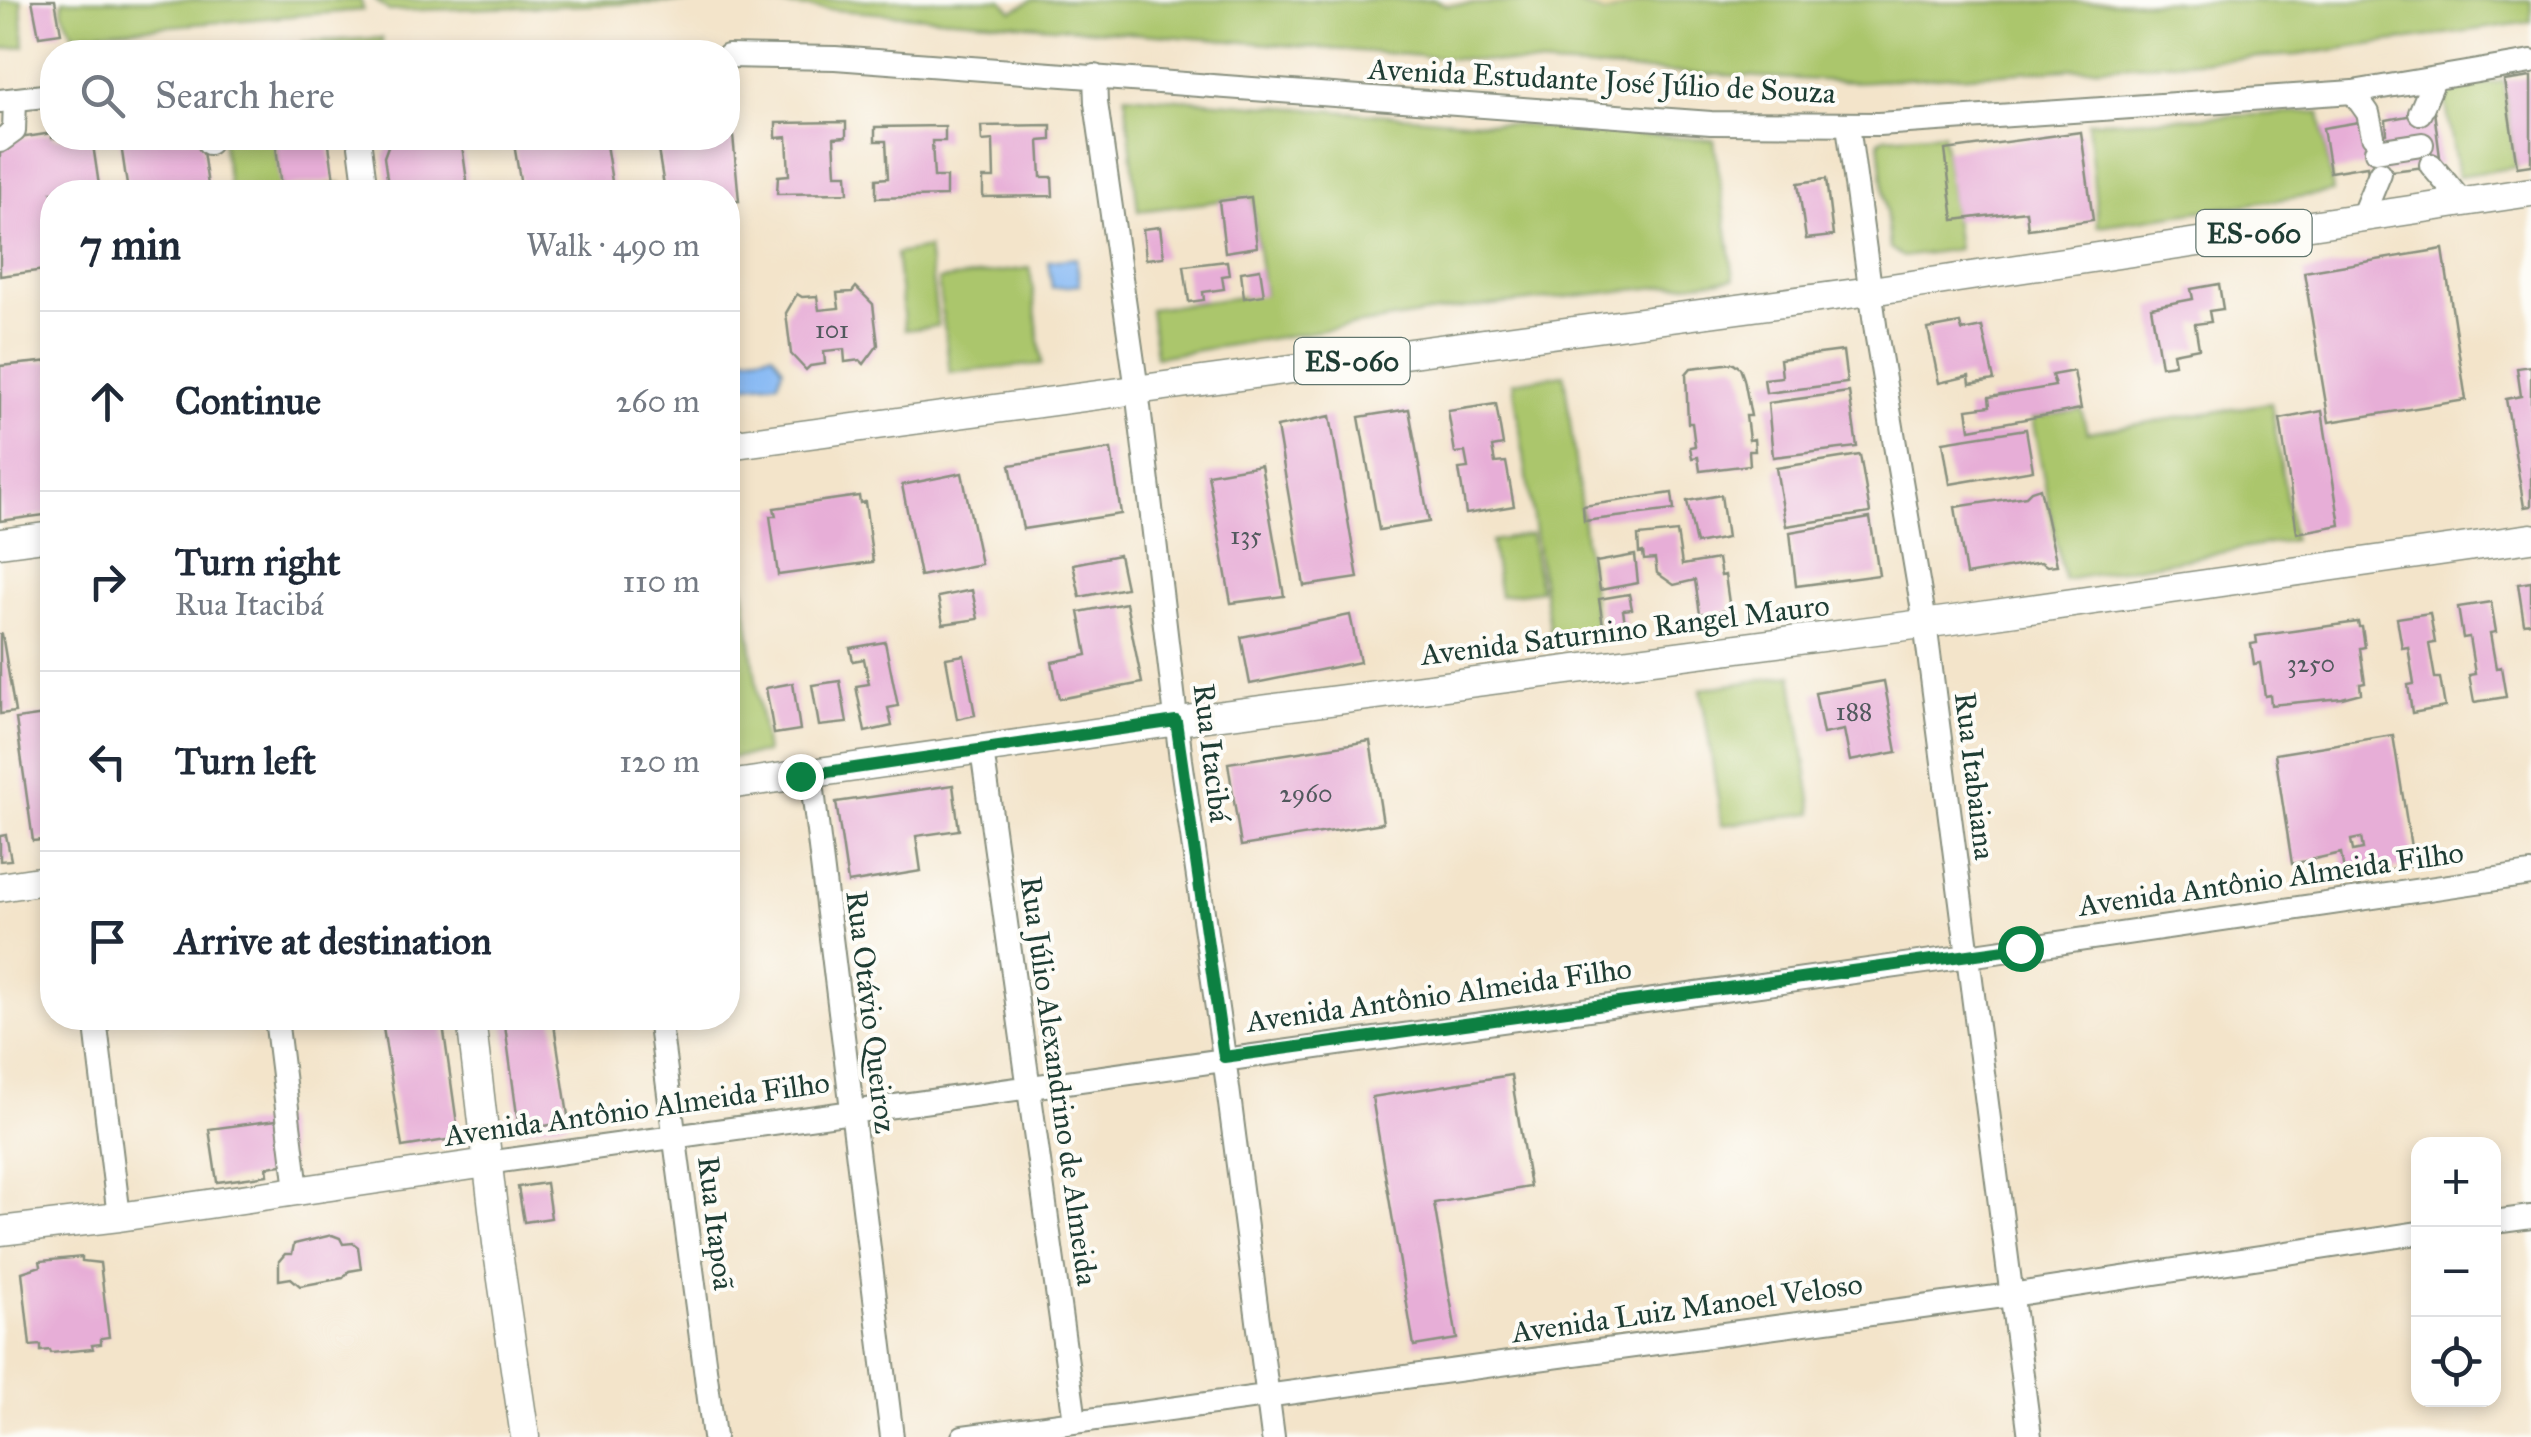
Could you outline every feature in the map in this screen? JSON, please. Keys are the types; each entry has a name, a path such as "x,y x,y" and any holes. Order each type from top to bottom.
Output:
{"main road":[{"name":"ES-060","path":"740,443 1872,291 2531,192"},
{"path":"0,543 40,538"},
{"name":"Avenida Saturnino Rangel Mauro","path":"740,783 2531,538"},
{"path":"0,887 40,882"},
{"path":"472,1030 525,1437"},
{"name":"Avenida Antônio Almeida Filho","path":"0,1230 487,1162"}],"street":[{"name":"Avenida Estudante José Júlio de Souza","path":"740,56 835,58 1711,123 1848,126 2353,92 2531,62"},
{"name":"Rua Itacibá","path":"1096,76 1176,721 1274,1437"},
{"path":"2420,113 2434,80"},
{"path":"2353,92 2368,112 2376,153 2362,217"},
{"path":"0,141 14,132 8,100 40,96"},
{"name":"Rua Itabaiana","path":"1848,126 1925,623 2030,1437"},
{"path":"361,150 365,180"},
{"path":"2376,153 2426,154 2462,202"},
{"name":"Rua Júlio Alexandrino de Almeida","path":"982,750 1075,1421"},
{"name":"Rua Otávio Queiroz","path":"811,774 892,1437"},
{"name":"Avenida Antônio Almeida Filho","path":"487,1162 2531,874"},
{"path":"97,1030 119,1216"},
{"path":"277,1030 297,1190"},
{"name":"Rua Itapoã","path":"661,1030 714,1437"},
{"path":"2501,1221 2531,1216"},
{"name":"Avenida Luiz Manoel Veloso","path":"962,1437 2011,1295 2411,1235"}],"green space":[{"path":"0,0 21,0 24,46 0,49"},
{"path":"63,0 361,0 363,10 74,34 62,11"},
{"path":"375,0 1002,0 1012,11 1033,0 1435,0 1447,5 1569,0 1588,8 1649,0 2531,0 2531,22 2297,55 1855,82 1550,66 722,1 389,11"},
{"path":"2504,81 2517,167 2458,176 2444,91"},
{"path":"1125,95 1714,140 1734,279 1455,309 1156,357 1150,309 1264,294 1251,197 1138,211"},
{"path":"2320,112 2333,192 2098,226 2088,122"},
{"path":"1943,133 1958,249 1903,257 1890,248 1879,141 1885,137"},
{"path":"224,150 277,150 280,180 228,180"},
{"path":"928,248 938,326 905,330 896,254"},
{"path":"1030,268 1042,364 950,373 938,280"},
{"path":"1564,374 1598,642 1552,648 1513,382"},
{"path":"2271,403 2293,540 2064,580 2032,418 2081,409 2087,432"},
{"path":"1531,534 1540,590 1500,596 1491,541"},
{"path":"740,562 766,753 740,756"},
{"path":"1792,675 1813,813 1722,825 1701,689"}],"sand":[{"path":"1569,0 1649,0 1605,14"}],"water":[{"path":"1076,258 1080,285 1052,288 1048,261"},
{"path":"773,353 783,368 778,382 740,386 740,362 745,357"}],"building":[{"path":"32,0 55,0 61,33 39,36"},
{"path":"2531,77 2531,165 2517,167 2504,81"},
{"path":"2434,111 2441,165 2368,174 2367,166 2330,172 2323,128 2359,122 2363,138 2387,134 2386,120"},
{"path":"846,122 846,137 834,138 836,174 847,174 848,193 777,194 778,176 789,175 787,137 776,138 776,123"},
{"path":"1051,125 1051,140 1039,141 1041,177 1052,177 1053,196 983,197 983,178 994,178 993,140 982,141 981,126"},
{"path":"945,126 945,141 932,141 934,177 946,177 946,196 876,198 876,179 888,178 886,141 875,141 875,127"},
{"path":"2081,132 2093,220 2028,229 2026,211 1954,220 1945,150"},
{"path":"40,135 40,150 94,150 98,180 40,180 40,271 0,276 0,141"},
{"path":"122,150 203,150 207,180 126,180"},
{"path":"276,150 330,150 334,180 280,180"},
{"path":"387,150 463,150 467,180 387,180"},
{"path":"515,150 607,150 612,180 520,180"},
{"path":"658,150 734,150 737,180 663,180"},
{"path":"1826,179 1833,236 1806,239 1798,183"},
{"path":"1251,197 1257,247 1225,252 1219,201"},
{"path":"1160,227 1164,257 1146,259 1143,229"},
{"path":"2443,249 2466,400 2329,422 2304,272"},
{"path":"1227,261 1229,275 1222,276 1224,289 1203,292 1204,300 1189,302 1184,266"},
{"path":"1260,269 1264,295 1244,298 1241,272"},
{"path":"2219,284 2223,309 2209,311 2211,322 2195,324 2199,348 2173,353 2175,364 2161,366 2151,307 2193,299 2191,289"},
{"path":"856,287 873,304 878,345 864,364 860,360 845,362 844,349 824,351 825,364 806,370 791,354 786,313 797,294 817,296 819,310 839,308 837,293 852,292"},
{"path":"1960,323 1962,331 1982,327 1994,380 1970,384 1969,376 1939,383 1928,329"},
{"path":"1843,351 1847,383 1766,393 1764,379 1782,377 1780,359"},
{"path":"40,362 40,516 0,521 0,366"},
{"path":"1734,363 1744,379 1751,416 1746,416 1749,440 1754,439 1755,451 1749,451 1750,465 1700,471 1698,457 1692,458 1690,447 1695,446 1692,423 1688,423 1686,374 1691,368"},
{"path":"2531,366 2531,506 2524,507 2506,399 2521,396 2517,368"},
{"path":"2074,371 2081,409 1970,429 1967,409 1990,406 1989,397 2055,386 2052,375"},
{"path":"1849,392 1857,447 1773,457 1768,403"},
{"path":"1496,404 1503,445 1492,447 1495,463 1506,462 1514,506 1466,514 1459,469 1468,468 1465,452 1455,453 1448,411"},
{"path":"1409,409 1429,522 1379,530 1359,417"},
{"path":"2322,411 2340,525 2297,533 2280,419"},
{"path":"1330,416 1358,578 1304,586 1277,427"},
{"path":"2026,429 2033,470 1950,484 1943,442"},
{"path":"1111,449 1121,514 1023,529 1010,465"},
{"path":"1860,455 1870,513 1786,526 1776,468"},
{"path":"1261,465 1284,596 1231,603 1208,474"},
{"path":"962,473 981,564 920,576 902,485"},
{"path":"2040,488 2057,565 2041,562 1966,575 1955,507 2026,496"},
{"path":"1672,493 1674,510 1584,521 1583,506"},
{"path":"1721,495 1727,538 1696,544 1687,501"},
{"path":"859,496 860,503 865,502 873,562 778,575 770,516 776,516 774,508"},
{"path":"1870,518 1879,575 1796,586 1790,532"},
{"path":"1677,532 1682,565 1718,559 1721,576 1725,575 1730,610 1700,614 1695,580 1674,585 1657,573 1655,559 1644,560 1643,552 1639,553 1638,536"},
{"path":"1119,555 1126,588 1080,597 1073,564"},
{"path":"1635,555 1638,583 1600,590 1596,562"},
{"path":"2531,582 2531,623 2524,624 2518,584"},
{"path":"972,590 978,619 943,624 938,597"},
{"path":"1629,594 1632,609 1623,610 1626,629 1604,632 1599,599"},
{"path":"2491,602 2496,632 2490,633 2506,697 2474,702 2469,675 2475,674 2469,637 2463,638 2458,607"},
{"path":"1126,603 1142,683 1059,699 1052,662 1087,655 1079,612"},
{"path":"2430,613 2435,643 2429,644 2445,707 2412,713 2408,685 2414,684 2408,647 2402,648 2397,618"},
{"path":"1350,615 1360,662 1250,684 1241,637"},
{"path":"2358,622 2365,647 2360,648 2365,683 2360,684 2361,693 2271,705 2270,695 2265,696 2260,663 2254,664 2251,644 2257,643 2256,636"},
{"path":"0,635 15,712 0,714"},
{"path":"885,642 898,706 888,708 892,726 865,732 856,686 869,684 864,659 853,661 850,648"},
{"path":"964,655 975,715 957,719 946,658"},
{"path":"840,681 847,723 819,726 812,685"},
{"path":"1884,681 1897,752 1850,761 1844,730 1823,734 1815,693"},
{"path":"793,683 800,730 774,734 766,688"},
{"path":"40,716 40,840 33,841 16,719"},
{"path":"2393,735 2414,866 2345,877 2341,853 2292,864 2275,754","holes":["2361,838 2363,849 2353,851 2351,840"]},
{"path":"1370,741 1383,823 1241,846 1228,763"},
{"path":"953,785 959,830 916,836 921,871 848,883 836,802"},
{"path":"6,835 11,860 0,861 0,836"},
{"path":"383,1030 444,1030 459,1138 402,1147"},
{"path":"506,1030 555,1030 569,1122 519,1130"},
{"path":"1511,1075 1530,1187 1434,1203 1457,1339 1414,1346 1372,1097"},
{"path":"284,1119 290,1164 267,1167 268,1175 217,1182 209,1129"},
{"path":"546,1183 551,1218 524,1222 518,1187"},
{"path":"332,1235 343,1244 358,1247 361,1269 349,1271 343,1278 300,1286 291,1278 279,1280 279,1261 285,1254 292,1254 294,1244"},
{"path":"82,1257 82,1261 100,1263 109,1337 101,1338 101,1344 92,1345 93,1349 51,1353 41,1351 41,1345 30,1346 22,1272 41,1266 40,1261"}],"route":[{"path":"800,776 1176,721 1224,1057 2020,948"}]}
